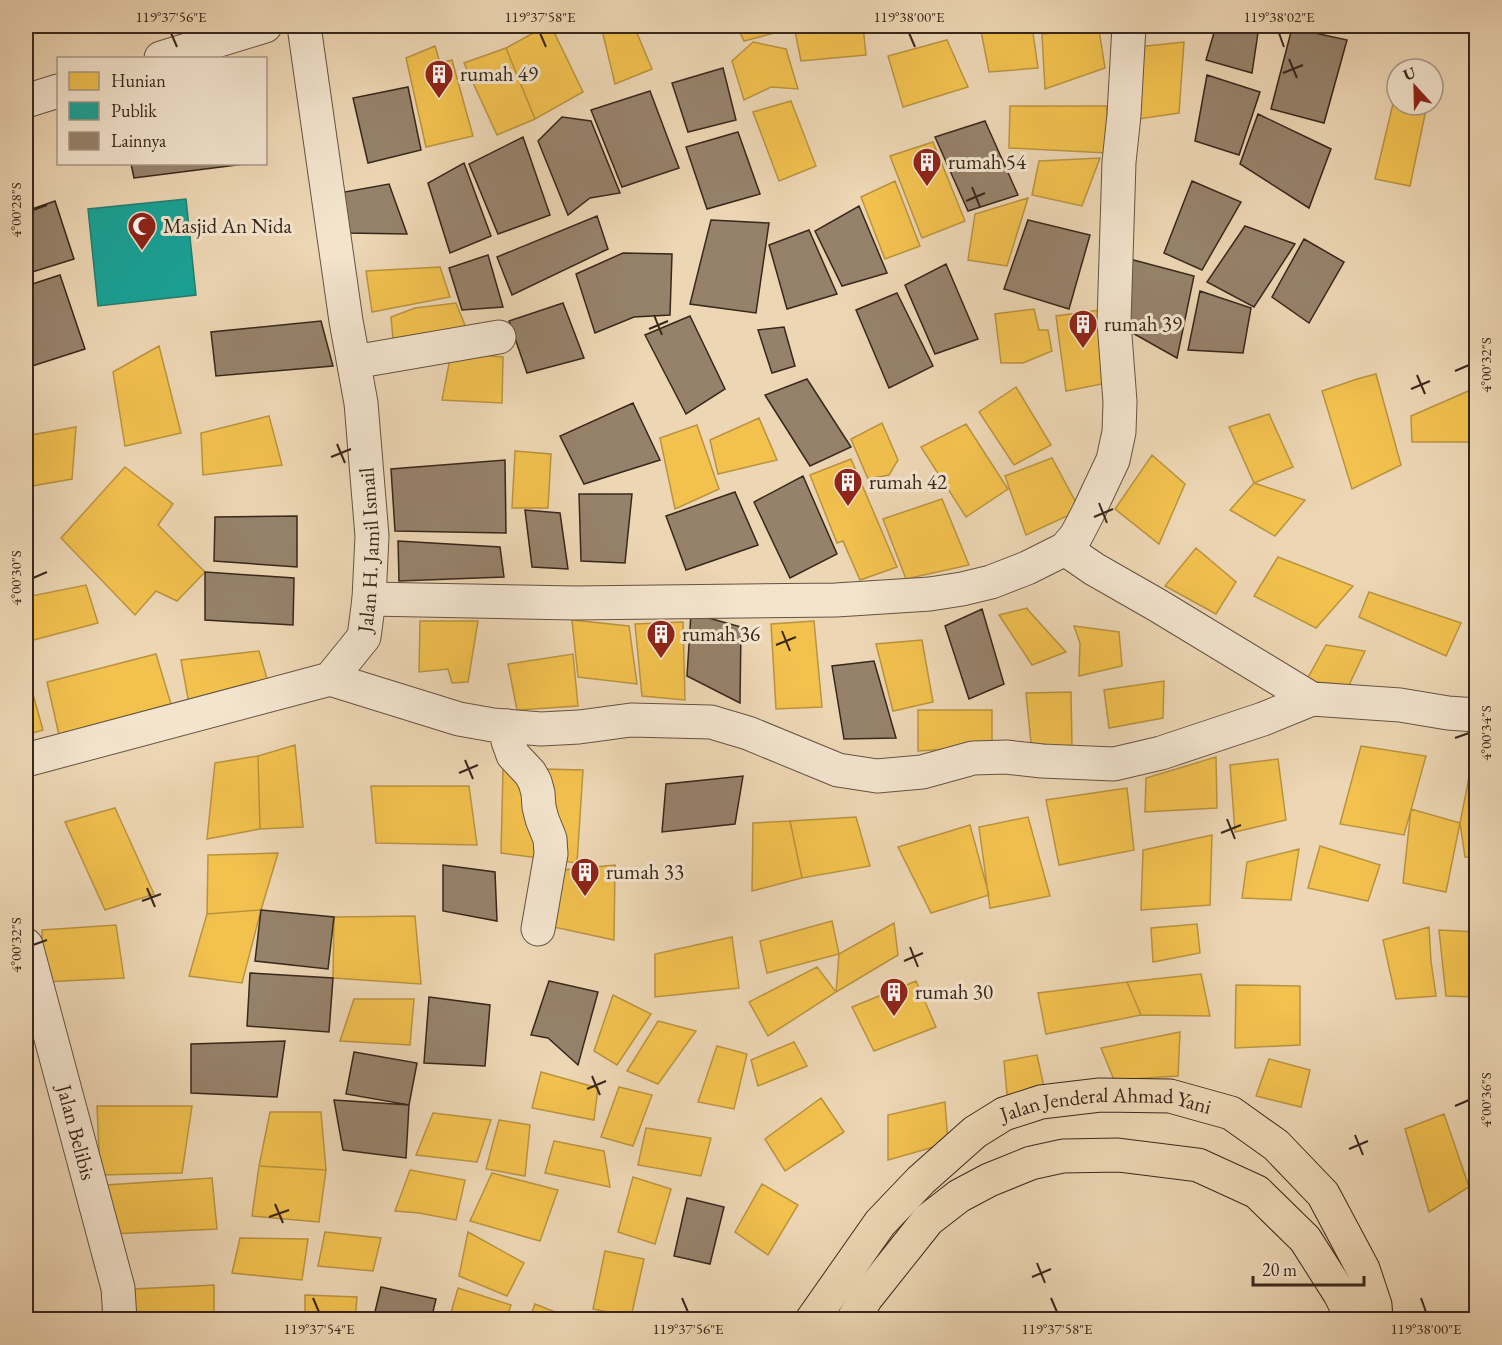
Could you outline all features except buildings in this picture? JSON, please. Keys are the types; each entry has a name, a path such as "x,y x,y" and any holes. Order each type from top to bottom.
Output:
{"highway":[{"name":"Jalan Jenderal Ahmad Yani","path":"812,1320 880,1223 921,1180 975,1132 1004,1114 1041,1102 1100,1095 1170,1096 1231,1113 1276,1145 1323,1194 1363,1269 1375,1305 1376,1320"},
{"name":"Jalan Jenderal Ahmad Yani","path":"853,1320 866,1298 928,1220 959,1196 989,1180 1031,1163 1063,1156 1118,1155 1198,1165 1257,1192 1305,1239 1340,1294 1353,1320"}],"street":[{"path":"164,57 265,26"},
{"name":"Jalan H. Jamil Ismail","path":"304,26 343,304 361,403 372,536 369,599 364,637 330,679"},
{"path":"369,599 575,603 836,600 930,594 992,582 1065,549 1076,536 1113,459 1119,432 1120,402 1113,322 1119,162 1129,26"},
{"path":"26,101 57,91"},
{"path":"354,363 499,337"},
{"path":"1065,549 1094,569 1157,604 1312,699"},
{"path":"26,760 330,679 459,718 493,725 541,729 631,720 711,722 748,733 838,770 877,776 922,772 973,758 1006,757 1114,764 1161,753 1312,699 1400,705 1476,715"},
{"path":"507,726 508,741 513,755 530,772 535,782 542,819 550,839 551,854 538,929"},
{"name":"Jalan Belibis","path":"26,945 118,1288 120,1320"}],"place":[{"name":"rumah 49","path":"439,100"},
{"name":"rumah 54","path":"927,188"},
{"name":"Masjid An Nida","path":"142,252"},
{"name":"rumah 39","path":"1083,350"},
{"name":"rumah 42","path":"848,508"},
{"name":"rumah 36","path":"661,660"},
{"name":"rumah 33","path":"585,898"},
{"name":"rumah 30","path":"894,1018"}]}
